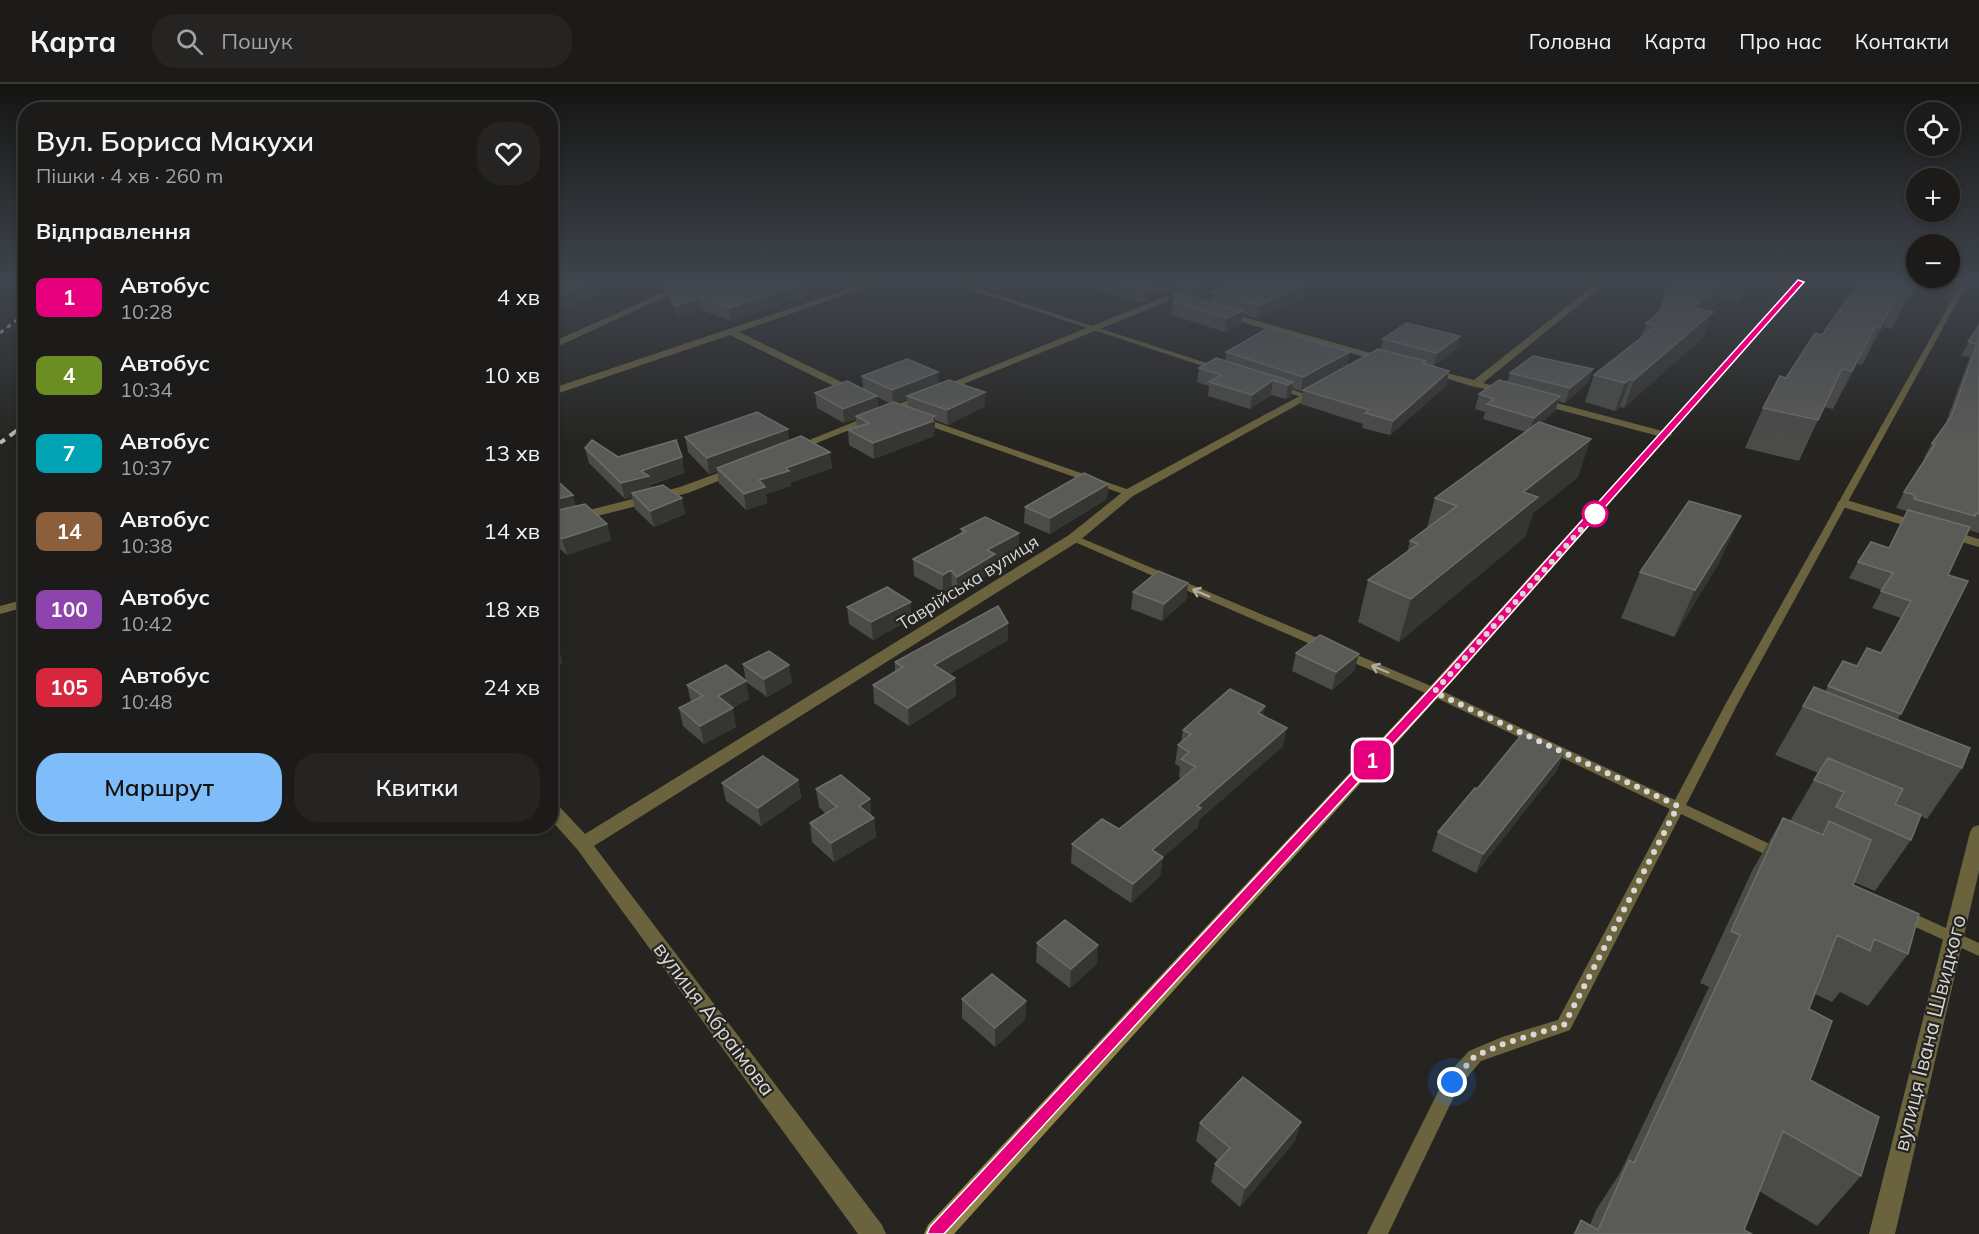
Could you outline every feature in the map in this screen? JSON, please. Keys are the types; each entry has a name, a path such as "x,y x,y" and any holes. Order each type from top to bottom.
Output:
{"main road":[{"path":"937,1234 1434,692 1754,336"}],"street":[{"path":"558,343 575,336"},
{"path":"558,390 716,336"},
{"path":"739,336 862,396"},
{"path":"781,454 893,411 1075,336"},
{"path":"1300,336 1397,363"},
{"path":"1475,384 1536,336"},
{"path":"1354,368 1374,357"},
{"path":"1419,369 1520,396"},
{"name":"Таврійська вулиця","path":"583,844 1074,538 1130,493 1335,380"},
{"path":"1531,399 1666,435"},
{"path":"873,400 893,411"},
{"path":"558,522 684,490 748,466"},
{"path":"1843,503 1979,543"},
{"path":"0,610 18,605"},
{"name":"вулиця Абраімова","path":"558,816 583,844 873,1234"},
{"name":"вулиця Івана Швидкого","path":"1882,1234 1979,832"}],"lane":[{"path":"1118,336 1227,371"},
{"path":"1377,1234 1452,1082 1475,1056 1503,1044 1564,1025 1731,705 1935,336"},
{"path":"1272,385 1305,396"},
{"path":"893,411 904,414"},
{"path":"916,418 1130,493"},
{"path":"1074,538 1434,692 1795,862"},
{"path":"1890,908 1979,950"}],"building":[{"path":"1255,336 1294,336 1350,352 1303,377 1226,352"},
{"path":"1388,336 1460,336 1437,353 1383,339"},
{"path":"1644,336 1686,336 1634,380 1630,379 1625,383 1594,375"},
{"path":"1813,336 1870,336 1852,371 1842,369 1818,420 1763,408 1780,376 1786,378"},
{"path":"1972,336 1979,336 1979,514 1976,513 1975,516 1914,499 1915,495 1904,492 1935,444 1932,443 1951,417 1977,344 1968,342"},
{"path":"1378,349 1426,361 1423,363 1449,371 1393,421 1365,413 1369,410 1303,390"},
{"path":"1533,356 1593,369 1570,388 1510,373"},
{"path":"1216,358 1293,382 1288,385 1273,380 1252,395 1209,382 1221,375 1199,368"},
{"path":"907,359 938,372 892,390 862,376"},
{"path":"949,380 985,392 947,410 907,396"},
{"path":"1499,380 1560,396 1534,418 1487,404 1494,399 1479,394"},
{"path":"847,381 877,396 843,409 815,393"},
{"path":"893,402 935,416 932,418 933,421 873,443 848,430 869,423 856,416"},
{"path":"757,412 788,429 707,458 685,437"},
{"path":"1539,422 1591,439 1523,492 1538,497 1411,599 1368,580 1418,544 1410,541 1457,506 1435,498"},
{"path":"801,436 830,452 786,468 789,471 759,480 765,487 744,494 717,468"},
{"path":"592,440 618,457 676,440 682,457 641,471 649,476 621,483 585,448"},
{"path":"1084,473 1108,484 1050,518 1025,507"},
{"path":"558,481 573,495 558,499"},
{"path":"663,485 682,498 650,511 632,493"},
{"path":"1689,501 1741,516 1695,590 1640,572"},
{"path":"585,504 607,524 562,539 558,535 558,510"},
{"path":"1908,510 1970,527 1948,575 1968,581 1901,714 1828,686 1843,661 1857,666 1867,648 1881,653 1911,601 1881,591 1893,573 1858,562 1871,542 1889,548"},
{"path":"985,517 1019,533 987,550 995,554 957,577 951,570 943,575 913,559 966,531 961,529"},
{"path":"1158,571 1188,583 1164,604 1133,592"},
{"path":"887,587 911,602 871,622 847,607"},
{"path":"998,606 1008,623 934,665 955,678 908,708 873,685 903,667 895,662"},
{"path":"1320,635 1359,654 1336,672 1296,653"},
{"path":"769,651 789,665 764,679 743,664"},
{"path":"726,665 746,681 718,696 733,708 700,726 679,708 703,696 687,685"},
{"path":"1814,687 1970,748 1962,768 1803,706"},
{"path":"1230,689 1265,706 1258,713 1287,728 1197,806 1201,808 1152,850 1163,857 1133,884 1072,844 1102,819 1119,829 1196,767 1181,759 1189,752 1178,745 1191,734 1183,730"},
{"path":"1523,733 1565,751 1483,854 1438,832 1475,788 1477,789"},
{"path":"763,756 798,780 758,808 722,783"},
{"path":"1828,758 1903,789 1895,804 1921,815 1911,840 1836,807 1844,792 1814,780"},
{"path":"841,775 870,799 859,806 874,818 831,843 810,823 837,807 816,789"},
{"path":"1783,818 1823,835 1829,821 1871,840 1853,885 1919,914 1908,954 1874,939 1870,951 1837,935 1809,1009 1832,1021 1810,1080 1879,1117 1861,1176 1783,1131 1744,1230 1752,1234 1575,1234 1581,1220 1598,1230 1629,1160 1634,1163 1740,935 1731,931"},
{"path":"1065,920 1098,945 1071,969 1037,943"},
{"path":"992,974 1026,1001 995,1028 962,999"},
{"path":"1243,1077 1301,1122 1245,1188 1215,1164 1230,1148 1200,1123"}],"railway":[{"path":"13,433 18,429"},
{"path":"0,443 15,432"}],"bus line":[{"name":"1","path":"937,1234 1449,676 1754,336"}],"route":[{"path":"1452,1082 1475,1056 1503,1044 1564,1025 1678,806 1434,692 1595,514"}]}
